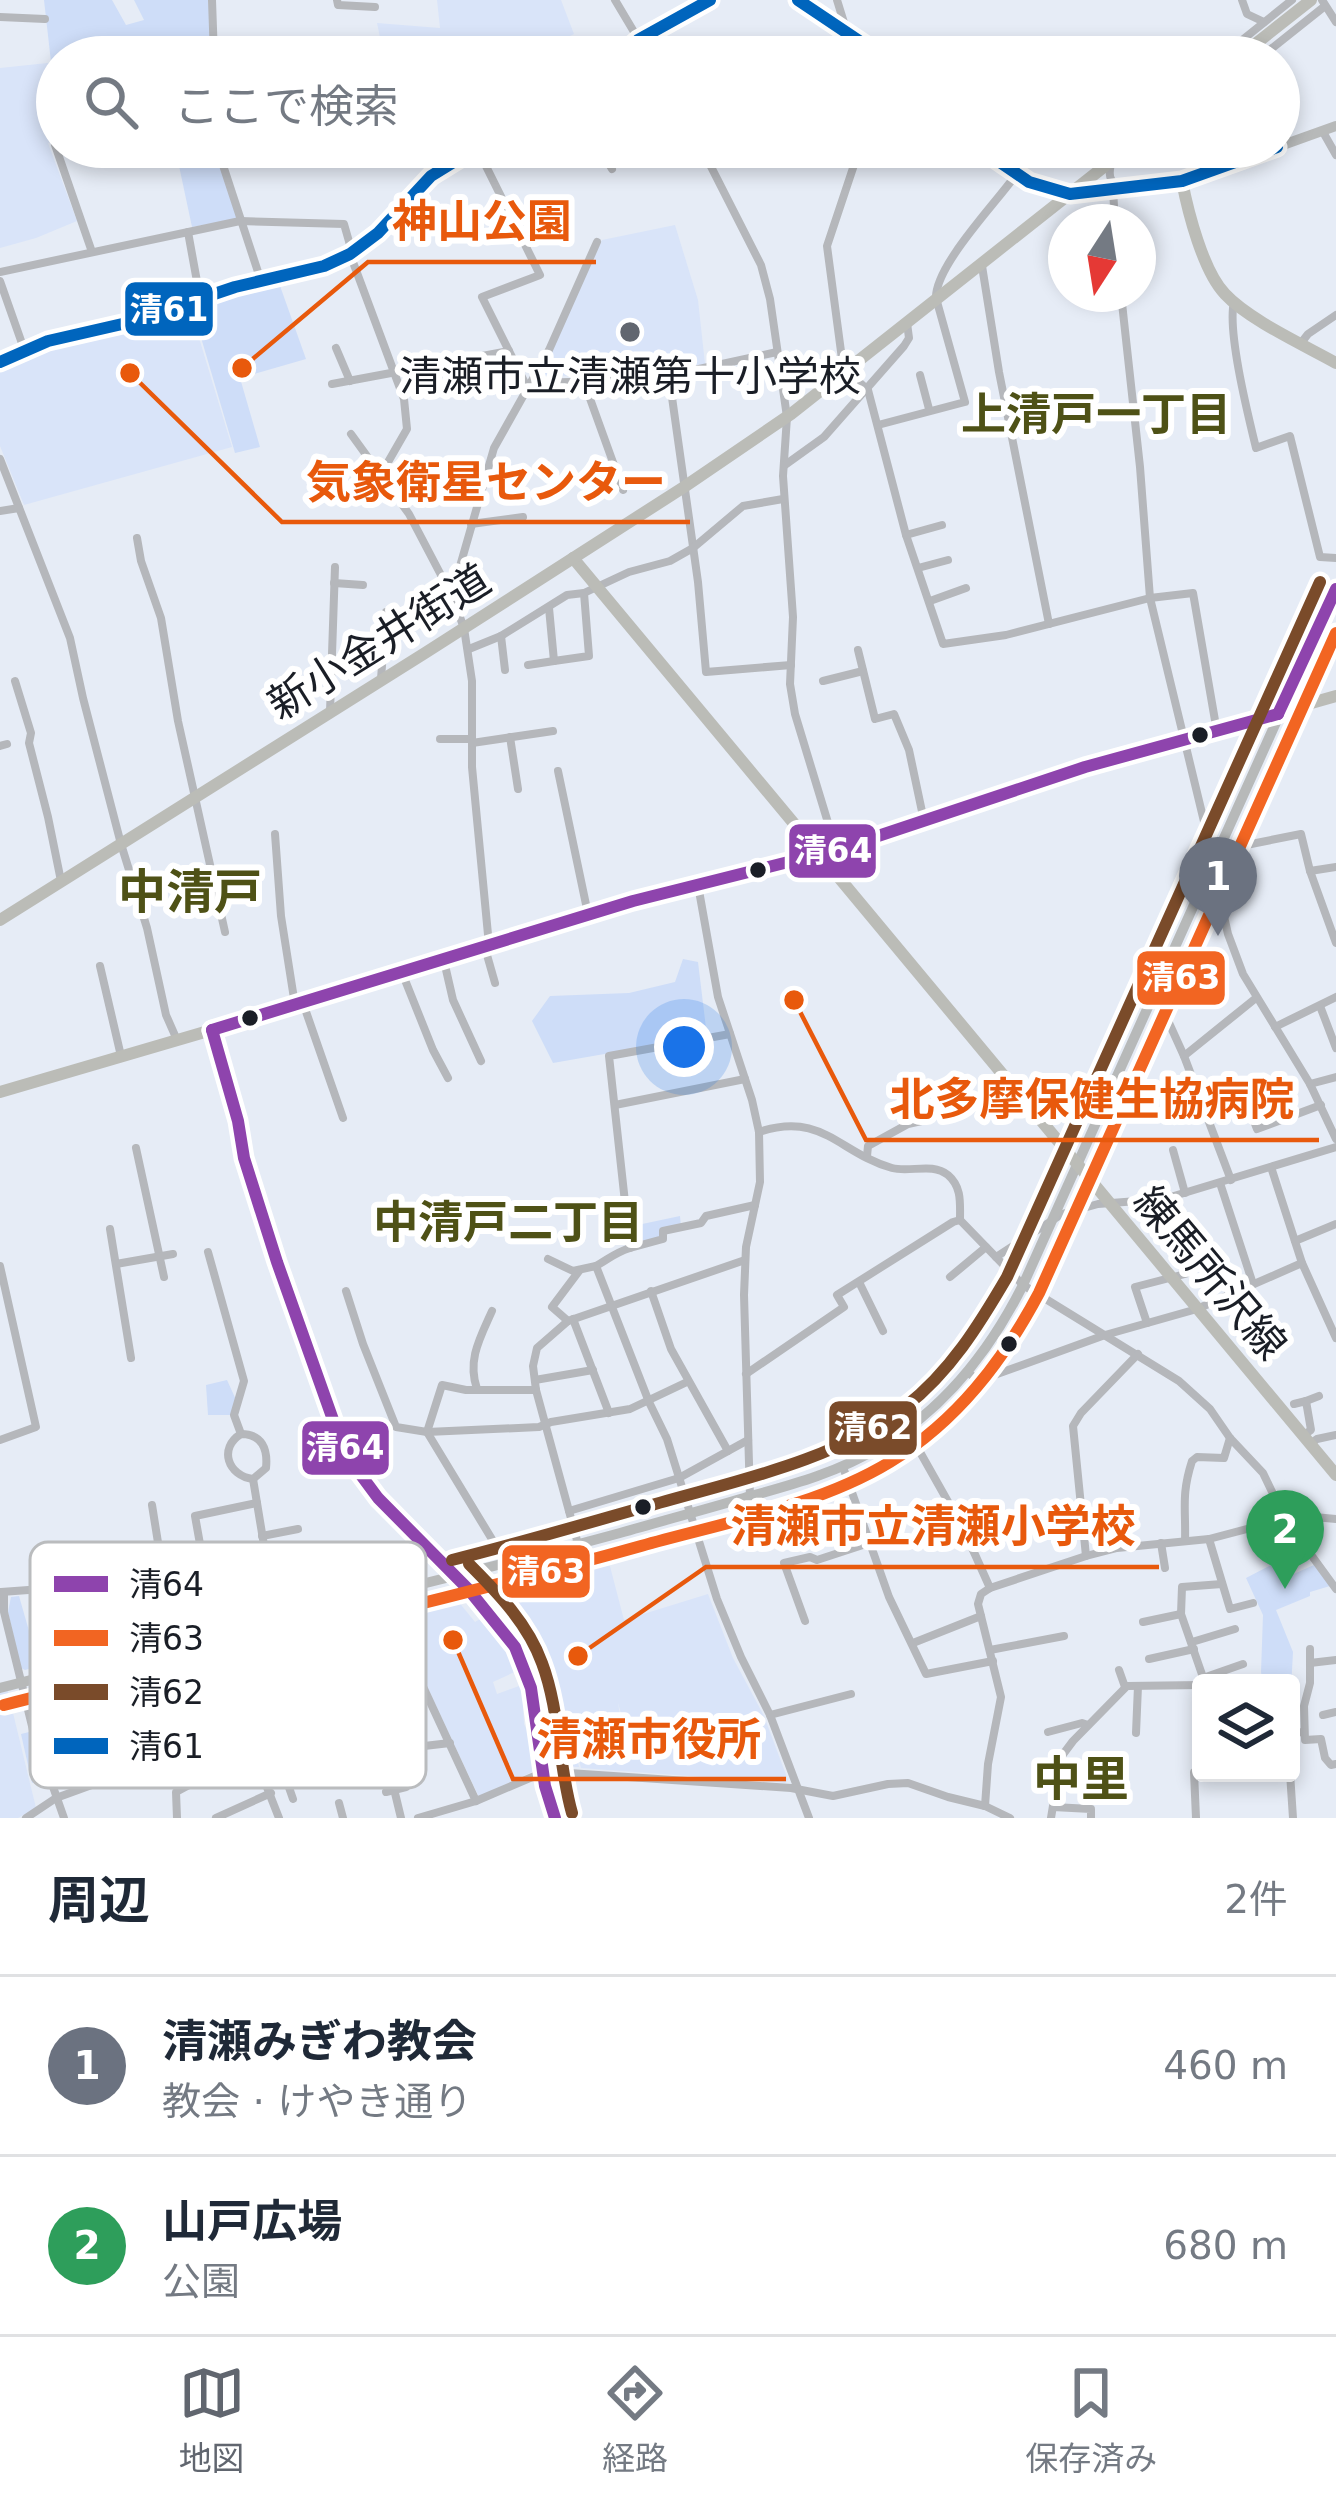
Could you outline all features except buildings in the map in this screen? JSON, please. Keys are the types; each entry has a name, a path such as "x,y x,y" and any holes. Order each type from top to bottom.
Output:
{"main road":[{"path":"798,0 854,36"},
{"path":"1266,36 1311,0"},
{"path":"1007,168 1040,187 1070,194 1189,179 1192,224 1219,286 1234,302 1336,363"},
{"name":"新小金井街道","path":"0,920 464,628 787,417 1103,168"},
{"name":"練馬所沢線","path":"573,558 590,590 820,855 1336,1475"},
{"path":"0,1091 588,914 820,855 1044,780 1336,696"}],"street":[{"path":"212,0 215,36"},
{"path":"337,0 338,5 375,7"},
{"path":"615,0 636,36"},
{"path":"645,36 710,0"},
{"path":"837,0 846,30"},
{"path":"1242,0 1246,14 1264,22"},
{"path":"1246,36 1292,0"},
{"path":"1285,36 1323,3 1336,22"},
{"path":"0,17 45,20"},
{"path":"1300,140 1330,129 1336,155"},
{"path":"64,168 92,252"},
{"path":"224,168 261,281"},
{"path":"0,362 48,341 324,266 378,233 444,168"},
{"path":"487,168 540,275 482,297 530,386"},
{"path":"712,168 761,265 770,299 787,417 783,499 794,617 795,714 836,850"},
{"path":"853,168 826,246 842,358 868,390 906,535 943,644 1006,635 1150,598 1193,593 1216,732"},
{"path":"878,425 965,402 936,286 1019,168"},
{"path":"1112,168 1110,178 1129,188"},
{"path":"1189,179 1193,168"},
{"path":"1189,179 1220,168"},
{"path":"1113,190 1114,204"},
{"path":"25,352 0,276 240,221 344,224 408,422 380,476"},
{"path":"188,232 200,298"},
{"path":"452,596 494,448 530,386 597,242"},
{"path":"982,264 1048,624"},
{"path":"1234,302 1231,308 1256,448 1290,436 1320,557 1336,558"},
{"path":"1123,312 1150,598 1208,838 1233,848 1301,834 1336,943"},
{"path":"1301,343 1336,315"},
{"path":"784,466 824,437 868,390 909,338 907,323"},
{"path":"336,348 350,381"},
{"path":"332,384 509,351"},
{"path":"530,386 648,380 777,352"},
{"path":"920,375 929,409"},
{"path":"669,376 706,672 791,665"},
{"path":"584,382 623,490"},
{"path":"351,434 409,514 464,628 469,649 480,874 495,983"},
{"path":"0,459 70,638 166,1015 177,1040"},
{"path":"469,649 501,637 567,595 670,561 743,506 783,499"},
{"path":"0,511 19,508"},
{"path":"470,524 523,517"},
{"path":"906,535 942,525"},
{"path":"137,538 161,618 178,721 225,932"},
{"path":"918,568 948,560"},
{"path":"330,712 335,566"},
{"path":"334,584 363,585"},
{"path":"929,601 966,588"},
{"path":"426,1584 751,1497 843,1467 908,1429 967,1372 998,1331 1023,1285 1336,589"},
{"path":"528,664 589,656 590,590"},
{"path":"549,608 554,661"},
{"path":"380,681 386,612"},
{"path":"501,637 505,670"},
{"path":"858,650 875,719 894,714 909,749 924,823"},
{"path":"823,681 863,671"},
{"path":"15,681 27,705 28,743 61,882"},
{"path":"440,739 472,741 553,731"},
{"path":"510,737 518,789"},
{"path":"558,771 588,914"},
{"path":"275,834 281,916 299,1004 343,1118"},
{"path":"996,1257 1053,1219 1082,1208 1164,1199 1336,1143 1310,1084 1243,974 1210,867"},
{"path":"1310,871 1336,867"},
{"path":"698,885 718,997 759,1132 760,1182 745,1260 751,1497"},
{"path":"443,960 453,1000 481,1060"},
{"path":"100,966 113,999 121,1056"},
{"path":"402,973 448,1078"},
{"path":"1155,991 1232,1180"},
{"path":"1275,1027 1336,997"},
{"path":"1184,1057 1256,998"},
{"path":"1320,1006 1336,1048"},
{"path":"212,1030 248,1173 337,1431 378,1498 421,1542"},
{"path":"630,1248 609,1056 730,1034"},
{"path":"1310,1084 1336,1077"},
{"path":"615,1105 745,1079"},
{"path":"1244,1094 1258,1129 1321,1105"},
{"path":"868,1158 868,1146 908,1124 926,1120"},
{"path":"759,1132 782,1124 798,1126 831,1135 868,1158 901,1170 926,1168 950,1176 960,1191 960,1220 1023,1285 1179,1381 1210,1409 1263,1473 1285,1519 1336,1589"},
{"path":"136,1148 164,1277"},
{"path":"1173,1150 1185,1193"},
{"path":"1271,1167 1302,1264 1336,1339"},
{"path":"1220,1183 1253,1284"},
{"path":"1147,1323 1135,1287 1185,1274 1164,1199"},
{"path":"609,1413 570,1320 552,1307 579,1271 605,1262 611,1254 663,1239 663,1232 701,1223 706,1216 755,1205"},
{"path":"745,1375 844,1307 837,1294 960,1220"},
{"path":"1295,1241 1336,1224"},
{"path":"110,1229 131,1358"},
{"path":"950,1276 986,1247"},
{"path":"208,1252 244,1381 233,1415 241,1434"},
{"path":"116,1264 173,1254"},
{"path":"548,1259 579,1271"},
{"path":"578,1544 535,1385 537,1348 570,1320 745,1260"},
{"path":"967,1372 979,1381 1105,1335 1197,1309 1302,1264"},
{"path":"0,1266 36,1427 0,1439"},
{"path":"596,1266 667,1439 717,1599 770,1715 809,1818"},
{"path":"859,1282 883,1330"},
{"path":"346,1291 396,1427 427,1432 539,1427 630,1409 687,1382"},
{"path":"652,1291 671,1349 728,1451"},
{"path":"477,1390 472,1354 492,1311"},
{"path":"1086,1556 1072,1426 1138,1354"},
{"path":"507,1564 427,1432 442,1385 477,1390 535,1385 592,1370"},
{"path":"1294,1404 1318,1396"},
{"path":"1306,1400 1311,1430 1306,1441"},
{"path":"908,1429 990,1588"},
{"path":"241,1434 254,1435 265,1448 266,1468 253,1479 241,1477 231,1466 230,1445 241,1434"},
{"path":"1306,1441 1336,1436"},
{"path":"1185,1540 1182,1509 1192,1461 1224,1458 1230,1438"},
{"path":"569,1511 679,1478 748,1440"},
{"path":"843,1467 889,1598 926,1674 993,1661"},
{"path":"253,1479 263,1542"},
{"path":"199,1542 194,1516 257,1503"},
{"path":"152,1505 158,1542"},
{"path":"985,1806 1001,1697 978,1604 981,1594 1086,1556 1208,1539 1304,1516 1336,1519"},
{"path":"262,1536 298,1528"},
{"path":"1208,1539 1230,1609 1253,1603"},
{"path":"805,1621 784,1563 810,1557 817,1560 869,1543"},
{"path":"1162,1544 1165,1568"},
{"path":"426,1547 495,1619 521,1658 531,1688 554,1818"},
{"path":"1201,1674 1181,1614 1182,1587 1222,1584"},
{"path":"2,1592 30,1716"},
{"path":"1143,1622 1181,1614"},
{"path":"913,1642 981,1616"},
{"path":"1150,1659 1235,1629"},
{"path":"990,1650 1064,1636"},
{"path":"1310,1649 1305,1740 1321,1739 1325,1758 1336,1764"},
{"path":"1310,1664 1336,1660"},
{"path":"1221,1674 1243,1664"},
{"path":"1119,1670 1126,1688"},
{"path":"0,1688 30,1680"},
{"path":"1091,1818 1091,1809 1052,1813 1061,1757 1126,1688 1192,1683"},
{"path":"1136,1733 1138,1686"},
{"path":"426,1692 476,1801"},
{"path":"770,1715 851,1694"},
{"path":"1323,1715 1336,1712"},
{"path":"1048,1732 1088,1725"},
{"path":"1300,1732 1304,1732"},
{"path":"426,1746 449,1743"},
{"path":"418,1818 554,1772 799,1789 833,1796 908,1783 1010,1818"},
{"path":"1195,1782 1196,1818"},
{"path":"1291,1782 1293,1818"},
{"path":"53,1788 64,1818"},
{"path":"26,1818 82,1788"},
{"path":"177,1818 176,1792 183,1788"},
{"path":"269,1788 279,1818"},
{"path":"289,1788 293,1798"},
{"path":"400,1788 390,1791 401,1818"},
{"path":"216,1818 271,1793"},
{"path":"339,1803 344,1818"}],"shaded area":[{"path":"44,0 112,0 126,25 144,20 134,0 208,0 212,25 212,36 48,36"},
{"path":"437,0 561,0 574,34 380,36 377,23 440,28"},
{"path":"36,64 36,168 57,168 77,221 0,248 0,68"},
{"path":"179,168 221,168 237,219 192,227"},
{"name":"清瀬市立清瀬第十小学校","path":"675,225 698,300 705,364 645,375 541,376 602,240"},
{"path":"279,283 306,359 240,378 260,447 235,453 192,307"},
{"path":"190,308 232,447 24,505 0,446 0,367 58,345"},
{"path":"683,959 698,962 707,1036 553,1063 532,1021 550,996 629,993 675,982"},
{"path":"680,1216 681,1227 663,1231 663,1239 630,1248 628,1227"},
{"path":"227,1380 237,1402 234,1415 208,1415 206,1385"},
{"path":"605,1547 624,1620 708,1594 733,1658 764,1716 788,1780 785,1783 581,1768 574,1743 625,1728 618,1703 622,1727 572,1741 579,1767 546,1766 546,1740 530,1668 502,1610 535,1597 523,1569"},
{"path":"1279,1561 1289,1576 1314,1565 1330,1586 1276,1610 1293,1652 1292,1674 1261,1674 1263,1615 1246,1578"},
{"path":"449,1590 475,1622 485,1616 519,1670 493,1682 497,1694 522,1685 524,1724 536,1770 479,1797 426,1685 426,1595"},
{"path":"19,1596 30,1634 30,1669 25,1670 8,1612 11,1597"},
{"path":"7,1688 36,1808 18,1818 0,1818 0,1690"},
{"path":"30,1732 30,1774 21,1734"}],"transit line":[{"name":"清61","path":"645,36 710,0"},
{"name":"清61","path":"798,0 852,36"},
{"name":"清61","path":"0,362 48,341 324,266 378,233 444,168"},
{"name":"清61","path":"1009,168 1029,182 1070,194 1182,181 1218,168"},
{"name":"清62","path":"452,1560 821,1454 878,1425 936,1379 1007,1277 1320,582"},
{"name":"清64","path":"1278,714 1336,589"},
{"name":"清63","path":"426,1602 769,1512 832,1490 914,1446 976,1388 1039,1293 1336,633"},
{"name":"清64","path":"212,1030 633,901 836,850 1085,767 1278,714"},
{"name":"清64","path":"212,1030 244,1158 337,1431 378,1498 422,1542"},
{"name":"清64","path":"426,1547 515,1647 531,1688 545,1786 555,1818"},
{"name":"清62","path":"469,1564 520,1622 542,1663 572,1813"},
{"name":"清63","path":"4,1705 30,1699"}],"place":[{"name":"清瀬市立清瀬第十小学校","path":"630,332"},
{"name":"神山公園","path":"242,368"},
{"name":"気象衛星センター","path":"130,373"},
{"name":"清瀬みぎわ教会","path":"1218,936"},
{"name":"北多摩保健生協病院","path":"794,1000"},
{"name":"山戸広場","path":"1285,1589"},
{"name":"清瀬市役所","path":"453,1640"},
{"name":"清瀬市立清瀬小学校","path":"578,1656"}],"district":[{"name":"上清戸一丁目","path":"1096,414"},
{"name":"中清戸","path":"190,892"},
{"name":"中清戸二丁目","path":"508,1222"},
{"name":"中里","path":"1081,1779"}]}
